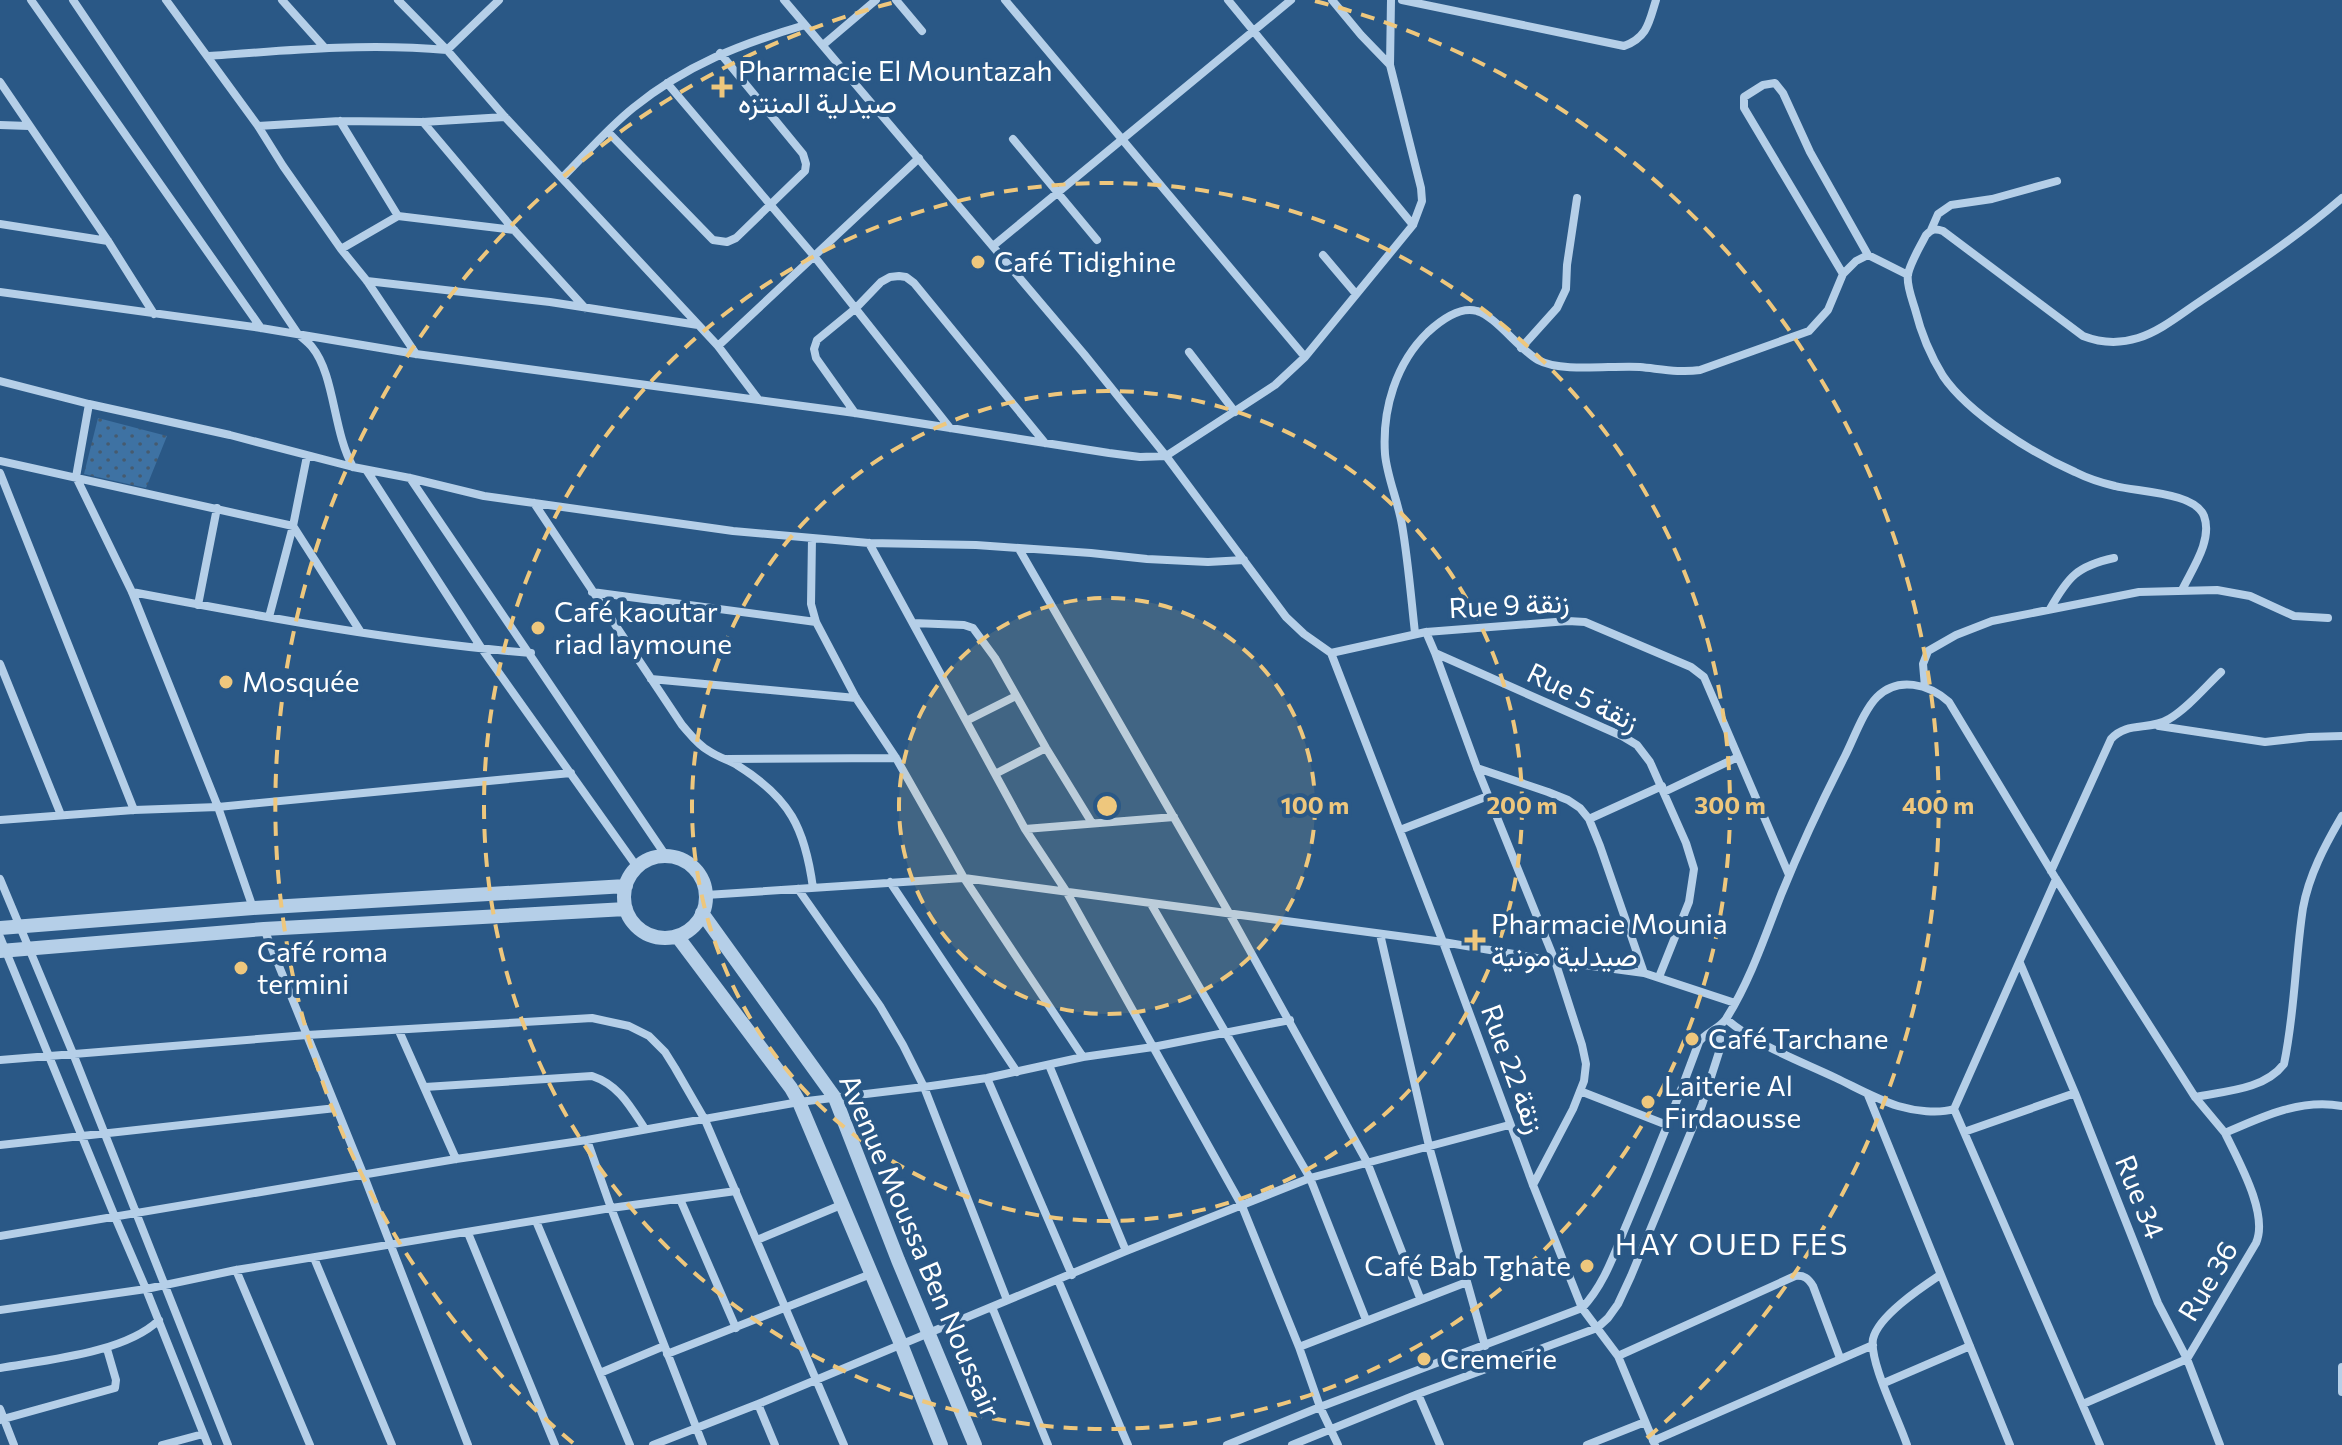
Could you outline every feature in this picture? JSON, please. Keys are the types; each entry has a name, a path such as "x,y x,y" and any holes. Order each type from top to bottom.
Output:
{"street":[{"path":"31,0 261,328"},
{"path":"73,0 298,334 313,349 325,372 344,452 353,467"},
{"path":"282,0 324,47"},
{"path":"398,0 718,346 758,399"},
{"path":"209,56 324,47 447,50 499,0"},
{"path":"784,0 1166,456 1286,617 1331,653"},
{"path":"823,45 876,0"},
{"path":"896,0 922,31"},
{"path":"1005,0 1305,357"},
{"path":"1228,0 1413,225"},
{"path":"993,246 1291,0"},
{"path":"1332,0 1390,65"},
{"path":"0,292 261,328 416,354 855,413 1140,457 1166,456 1275,385 1305,357 1413,225 1422,201 1421,188 1390,65 1391,0"},
{"path":"1402,0 1624,46 1637,41 1643,34 1656,0"},
{"path":"171,2 416,354"},
{"path":"562,178 631,110 667,83 720,53 805,25"},
{"path":"608,132 713,240 727,242 736,238 805,171 806,164 803,154 720,53"},
{"path":"0,82 154,314"},
{"path":"1843,274 1744,108 1744,97 1770,82 1779,87 1810,152 1868,255 1908,275"},
{"path":"667,83 814,256 950,428"},
{"path":"258,126 505,117"},
{"path":"340,121 398,216"},
{"path":"423,122 585,308"},
{"path":"0,125 29,126"},
{"path":"1013,139 1097,240"},
{"path":"718,346 919,158"},
{"path":"2057,181 1992,199 1951,205 1938,214 1908,275 1926,346 1943,376 1977,412 2003,431 2074,472 2113,486 2196,505 2204,515 2205,542 2182,590"},
{"path":"1521,348 1557,308 1566,289 1577,198"},
{"path":"1931,230 1936,228 1943,231 2083,336 2105,342 2123,342 2142,337 2168,323 2258,264 2342,198"},
{"path":"341,249 398,216 514,230"},
{"path":"0,224 108,241"},
{"path":"1323,255 1356,294"},
{"path":"1415,633 1402,524 1385,455 1386,422 1390,397 1401,368 1416,344 1437,323 1464,311 1478,311 1539,361 1555,366 1700,370 1809,331 1828,310 1843,274 1856,261 1868,255"},
{"path":"855,413 816,358 814,349 817,340 856,308 881,282 890,277 906,277 1045,443"},
{"path":"367,281 483,293 698,325"},
{"path":"1189,352 1235,412"},
{"path":"0,381 367,471 484,496 733,531 869,543 976,545 1162,560 1244,560"},
{"path":"89,404 76,477 132,592 218,807 253,908"},
{"path":"269,617 293,526 307,456"},
{"path":"0,461 293,526 360,631"},
{"path":"367,471 482,649 637,867"},
{"path":"0,473 134,810"},
{"path":"410,478 666,856"},
{"path":"534,503 682,725 711,753 754,776 773,792 787,810 801,830 813,888"},
{"path":"198,605 217,508"},
{"path":"812,538 811,604 816,622 856,698 896,758 964,878 1083,1057"},
{"path":"869,543 1025,829 1066,891 1242,1206 1320,1407 1338,1445"},
{"path":"1019,549 1290,1020 1367,1162 1420,1298"},
{"path":"2050,609 2072,576 2090,563 2114,558"},
{"path":"1292,1445 1418,1394 1597,1328 1608,1318 1631,1276 1685,1148 1718,1058 1723,1023 1758,953 1789,875 1841,764 1876,697 1898,685 1925,687 1923,664 1928,651 1941,641 1992,621 2139,592 2217,590 2250,596 2294,616 2328,618"},
{"path":"132,592 360,631 531,653"},
{"path":"592,592 816,622"},
{"name":"Rue 9 زنقة","path":"1331,653 1415,633 1548,621 1585,622 1691,667 1704,677 1789,875"},
{"path":"913,623 973,628 995,658 1092,823"},
{"path":"1426,632 1555,961 1586,1064 1573,1109 1533,1185"},
{"name":"Rue 22 زنقة","path":"1331,653 1443,942 1509,1125 1582,1308 1618,1356 1654,1443"},
{"name":"Rue 5 زنقة","path":"1435,653 1622,736 1637,745 1650,762 1691,856 1694,879 1689,902 1659,977"},
{"path":"0,664 61,815"},
{"path":"2100,1445 1954,1109 2020,963 2053,875 2111,739 2123,729 2154,725 2173,717 2221,672"},
{"path":"651,679 856,698"},
{"name":"Rue 36","path":"1925,687 1949,702 2053,875 2195,1097 2225,1133 2242,1168 2259,1216 2260,1232 2187,1359"},
{"path":"966,721 1016,696"},
{"path":"2154,725 2265,742 2342,736"},
{"path":"995,774 1046,748"},
{"path":"1589,819 1738,757"},
{"path":"727,759 896,758"},
{"path":"1477,768 1568,800 1589,819 1644,973"},
{"path":"0,820 218,807 571,773"},
{"path":"1400,830 1488,796"},
{"path":"2195,1097 2262,1082 2276,1074 2284,1064 2294,1004 2303,907 2312,877 2342,816"},
{"path":"1025,829 1174,817"},
{"path":"666,856 690,865 701,879 706,895 702,913 692,927 677,936 656,937 646,933 631,919 626,909 626,886 637,867 651,859 666,856"},
{"path":"706,895 964,878 1443,942 1644,973 1735,1003"},
{"path":"0,879 105,1132 228,1445"},
{"path":"890,882 1017,1072"},
{"path":"0,928 253,908 626,886"},
{"path":"798,889 880,1006 903,1045 924,1087 1007,1300"},
{"path":"1151,904 1310,1178 1366,1320"},
{"path":"208,1445 159,1320 2,946 27,948 264,929 626,909"},
{"name":"Avenue Moussa Ben Noussair","path":"702,913 835,1098 975,1445"},
{"path":"264,929 468,1445"},
{"path":"1380,934 1429,1146 1485,1346"},
{"name":"Avenue Moussa Ben Noussair","path":"677,936 799,1102 941,1445"},
{"name":"Rue 34","path":"2020,963 2158,1303 2187,1359 2220,1445"},
{"path":"0,1060 307,1035 592,1018 629,1026 649,1036 665,1052 705,1120 844,1445"},
{"path":"0,1236 587,1140 799,1102 987,1078 1083,1057 1153,1047 1290,1020"},
{"path":"1723,1023 1868,1095 1913,1110 1954,1109"},
{"path":"1227,1445 1242,1442 1320,1407 1582,1308 1602,1283 1699,1042 1723,1023"},
{"path":"399,1031 456,1159"},
{"path":"1049,1065 1126,1251"},
{"path":"425,1087 592,1076 605,1080 621,1093 645,1129"},
{"path":"987,1078 1072,1275"},
{"path":"1580,1091 1667,1125"},
{"path":"1964,1132 2075,1093"},
{"path":"1868,1095 2010,1445"},
{"path":"2225,1133 2296,1106 2327,1103 2342,1106"},
{"path":"0,1145 336,1108"},
{"path":"653,1445 1310,1178 1509,1125"},
{"path":"587,1140 703,1445"},
{"path":"0,1310 146,1289 236,1270 611,1208 736,1191"},
{"path":"680,1199 736,1328"},
{"path":"757,1240 841,1205"},
{"path":"536,1221 630,1445"},
{"path":"468,1233 555,1445"},
{"path":"314,1258 392,1445"},
{"path":"236,1270 310,1445"},
{"path":"600,1373 736,1328 871,1274"},
{"path":"1618,1356 1799,1275 1807,1278 1813,1286 1840,1358"},
{"path":"1907,1445 1884,1383 1873,1338 1882,1323 1908,1298 1940,1275"},
{"path":"1058,1280 1128,1445"},
{"path":"1299,1347 1467,1282"},
{"path":"992,1307 1048,1445"},
{"path":"0,1368 107,1349 150,1329 159,1320"},
{"path":"1654,1443 1873,1345"},
{"path":"1884,1383 1970,1346"},
{"path":"2,1420 115,1388 116,1380 107,1349"},
{"path":"2083,1404 2187,1359"},
{"path":"2342,1367 2342,1392"},
{"path":"1418,1394 1440,1445"},
{"path":"758,1404 775,1445"},
{"path":"0,1409 14,1445"},
{"path":"1587,1445 1645,1422"},
{"path":"162,1445 203,1434"}],"shaded area":[{"path":"98,418 167,436 146,488 84,474"}],"place":[{"name":"Pharmacie El Mountazah صيدلية المنتزه","path":"722,87"},
{"name":"Café Tidighine","path":"978,262"},
{"name":"Café kaoutar riad laymoune","path":"538,628"},
{"name":"Mosquée","path":"226,682"},
{"name":"Pharmacie Mounia صيدلية مونية","path":"1475,940"},
{"name":"Café roma termini","path":"241,968"},
{"name":"Café Tarchane","path":"1692,1039"},
{"name":"Laiterie Al Firdaousse","path":"1648,1102"},
{"name":"Café Bab Tghate","path":"1587,1266"},
{"name":"Cremerie","path":"1424,1359"}],"district":[{"name":"HAY OUED FES","path":"1732,1245"}]}
